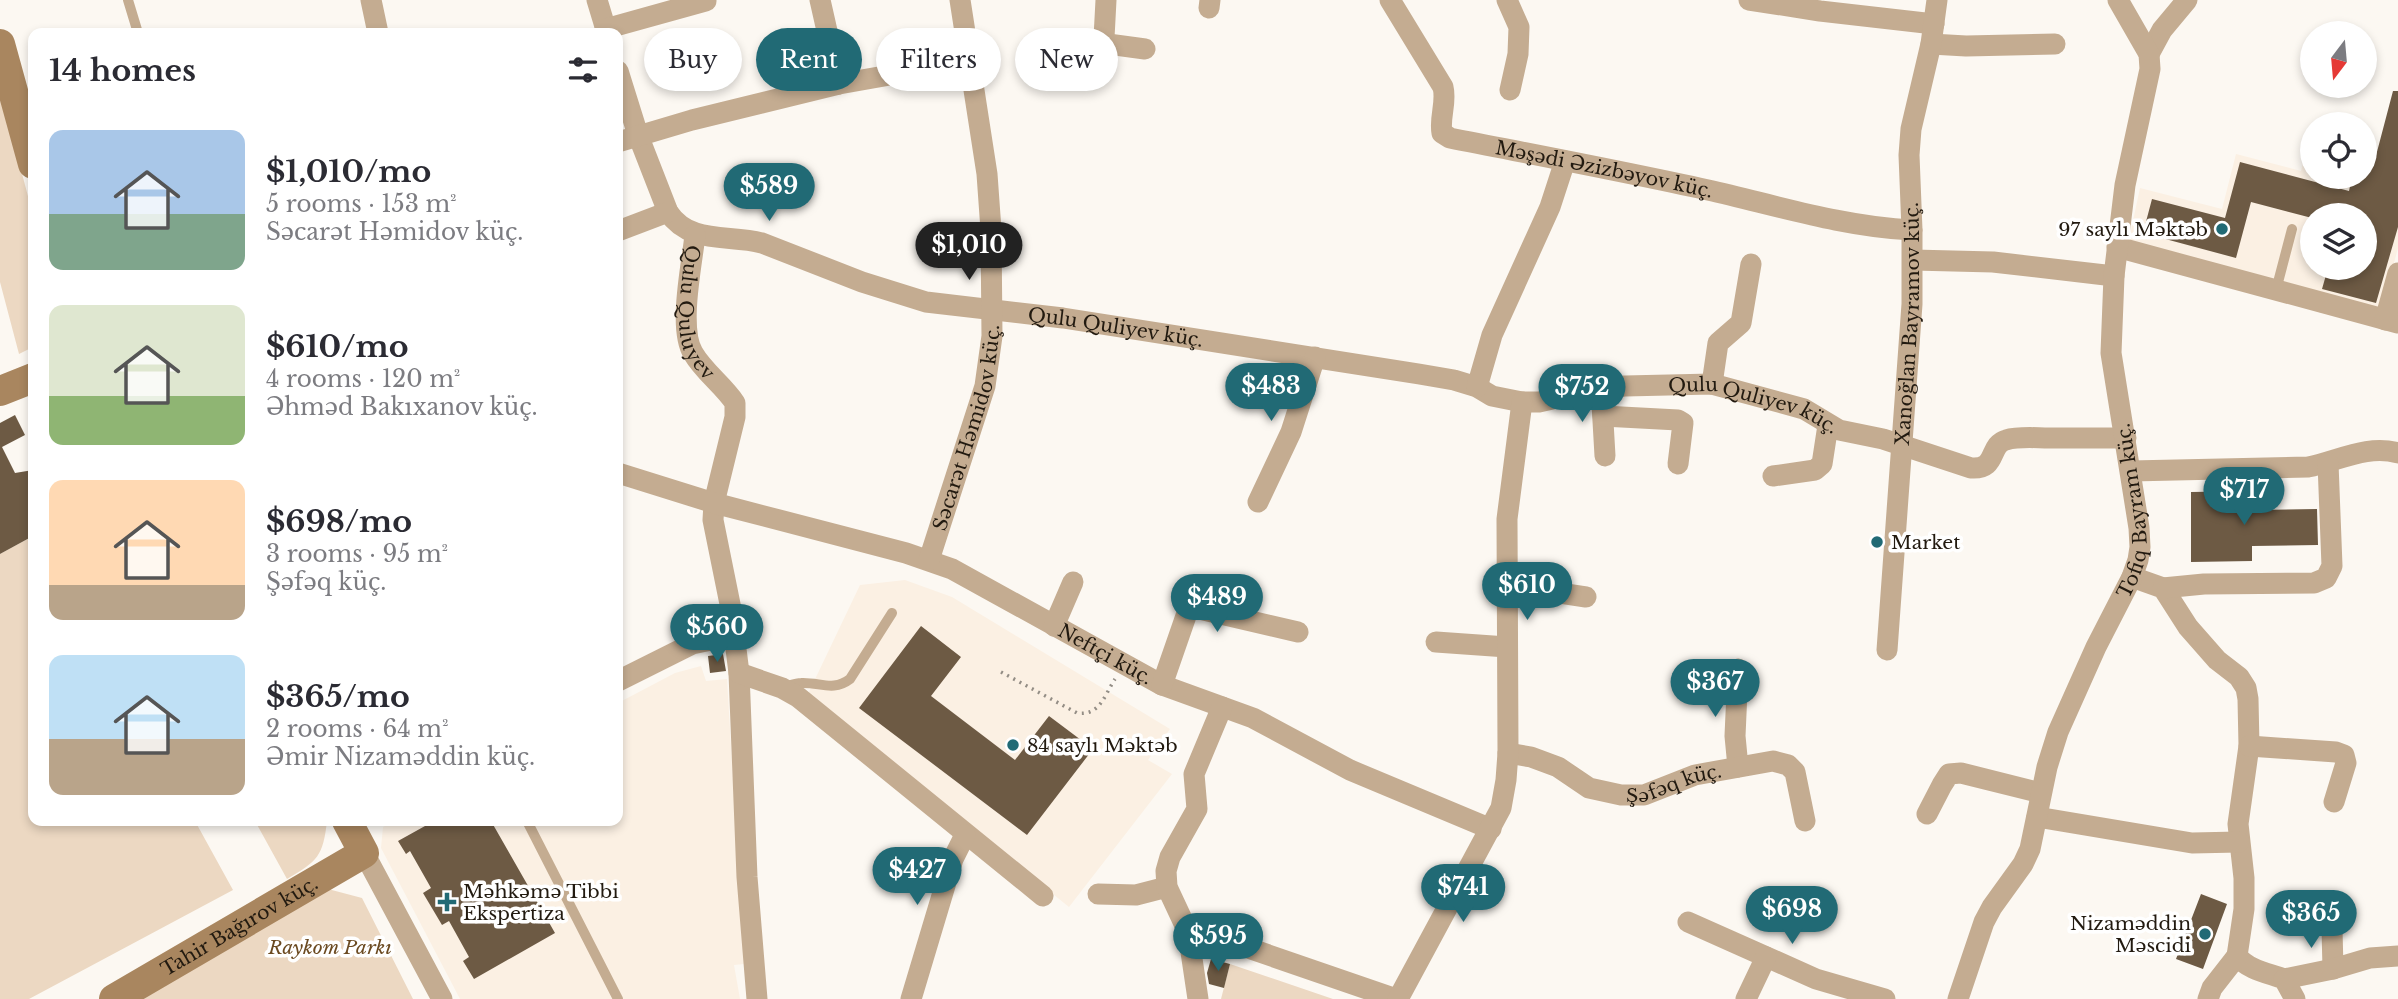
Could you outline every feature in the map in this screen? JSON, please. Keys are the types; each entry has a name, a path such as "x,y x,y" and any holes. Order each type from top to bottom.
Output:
{"street":[{"path":"371,0 377,28"},
{"path":"597,0 605,28"},
{"path":"820,0 826,28"},
{"name":"Səcarət Həmidov küç.","path":"960,0 964,28"},
{"path":"1106,0 1104,38 1108,44 1145,49"},
{"name":"Məşədi Əzizbəyov küç.","path":"1390,0 1443,87 1445,98 1440,123 1442,133 1450,138 1683,184 1847,222 1912,230"},
{"path":"1507,0 1519,27 1518,54 1510,90"},
{"path":"1749,0 1821,6 1932,34 2055,44"},
{"name":"Xanoğlan Bayramov küç.","path":"1887,650 1903,445 1913,260 1909,155 1911,129 1937,0"},
{"path":"2118,0 2148,54"},
{"path":"2148,54 2162,30 2187,0"},
{"path":"616,28 706,1"},
{"path":"0,44 19,100 28,141"},
{"name":"Tofiq Bayram küç.","path":"1961,998 1984,922 2030,849 2041,793 2058,732 2096,647 2132,577 2140,547 2112,353 2117,247 2125,186 2147,89 2150,69 2148,54"},
{"path":"628,138 812,91"},
{"name":"Səcarət Həmidov küç.","path":"929,560 985,386 992,336 991,230 987,174 974,91"},
{"path":"623,104 628,138 668,212 676,223 695,235"},
{"path":"1477,387 1492,335 1550,207 1566,161"},
{"path":"623,230 668,212"},
{"name":"Qulu Quliyev küç.","path":"695,235 762,243 900,295 926,302 1063,318 1454,380 1477,387 1492,396 1522,402 1539,402 1601,388 1712,384 1804,410 1828,425 1850,433 1903,445 1971,468 1980,469 1987,465 1998,444 2005,440 2126,438"},
{"name":"Qulu Quluyev","path":"695,235 686,322 687,342 695,356 735,403 735,417 714,503"},
{"path":"2117,247 2392,322 2398,273"},
{"path":"1913,260 1993,262 2114,276"},
{"path":"1712,384 1718,343 1741,323 1751,264"},
{"path":"1258,502 1291,432 1315,357"},
{"path":"0,391 28,380"},
{"path":"1601,388 1605,456"},
{"path":"1188,932 1225,940 1397,999 1501,808 1508,753 1507,519 1522,402"},
{"path":"1603,416 1678,420 1683,423 1678,464"},
{"path":"1773,476 1815,470 1822,464 1828,425"},
{"path":"2131,471 2308,467 2366,451 2390,450 2398,453"},
{"path":"2132,577 2163,588 2204,584 2314,583 2326,578 2332,566 2328,463"},
{"name":"Neftçi küç.","path":"623,475 714,503 929,560 952,569 1162,685 1253,718 1350,770 1491,829"},
{"path":"714,503 715,538 735,635 739,673 747,877 757,999"},
{"path":"1054,626 1073,582"},
{"path":"1506,585 1586,597"},
{"path":"2163,588 2188,627 2217,660 2239,677 2246,688 2248,699 2249,746 2238,810 2244,909 2237,956 2212,988 2208,999"},
{"path":"1162,685 1187,613 1195,608 1298,632"},
{"path":"623,679 692,645 735,635"},
{"path":"1436,642 1507,647"},
{"path":"1738,669 1735,736 1738,767"},
{"path":"739,673 782,688 798,697 1043,896"},
{"path":"1198,999 1188,932 1167,887 1166,871 1170,857 1197,808 1194,774 1222,707"},
{"path":"2249,746 2336,752 2344,755 2346,763 2334,802"},
{"name":"Şəfəq küç.","path":"1508,753 1531,757 1558,767 1590,788 1621,795 1644,795 1686,778 1773,761 1788,765 1795,772 1805,821"},
{"path":"1927,814 1950,774 1961,773 2041,793"},
{"path":"2037,817 2192,843 2239,842"},
{"path":"353,826 364,853 442,999"},
{"path":"911,999 953,859 965,835"},
{"name":"Tahir Bağırov küç.","path":"114,999 364,853"},
{"path":"1098,894 1136,895 1167,887"},
{"path":"1688,922 1852,995 1885,999"},
{"path":"2332,929 2333,969"},
{"path":"2237,956 2242,963 2254,969 2284,979 2370,958 2398,956"},
{"path":"1746,999 1766,957"},
{"path":"2284,979 2295,999"}],"lane":[{"path":"128,0 136,28"},
{"path":"2276,290 2292,229"},
{"path":"782,688 799,683 831,687 843,684 850,679 892,613"},
{"path":"530,826 618,999"}],"path":[{"path":"1001,672 1077,713 1087,714 1095,711 1124,665"}],"shaded area":[{"name":"97 saylı Məktəb","path":"2236,154 2300,171 2300,189 2377,189 2377,163 2398,169 2398,248 2381,311 2128,244 2140,188 2222,209"},
{"name":"84 saylı Məktəb","path":"905,580 952,597 1170,729 1148,760 1172,774 1069,907 807,696 860,585"},
{"path":"701,666 706,681 727,679 744,964 734,965 740,999 460,999 381,848 383,827 623,826 623,700 675,673"}],"green space":[{"path":"0,91 28,196 28,350 19,354 0,282"},
{"path":"28,539 28,826 198,826 233,890 29,999 0,999 0,554"},
{"path":"258,826 326,826 317,856 287,879"},
{"name":"Raykom Parkı","path":"328,889 362,898 413,999 137,999"},
{"path":"1230,964 1333,999 1221,999"}],"building":[{"path":"2393,91 2398,91 2398,227 2376,303 2322,289 2325,280 2377,280 2377,203 2300,203 2300,215 2251,202 2236,258 2143,233 2152,199 2225,218 2240,162 2300,178 2300,189 2377,189 2377,152"},
{"path":"15,415 25,435 2,447 15,473 28,471 28,539 0,554 0,423"},
{"path":"2254,491 2254,510 2317,509 2318,545 2252,546 2252,561 2191,562 2191,492"},
{"path":"921,626 961,657 931,696 1015,760 1049,716 1093,749 1027,835 859,708"},
{"path":"723,654 726,671 710,673 708,656"},
{"path":"425,826 494,826 555,933 474,979 463,961 469,957 449,921 442,925 423,893 431,888 410,851 406,854 398,841"},
{"path":"2201,894 2227,904 2203,969 2176,959"},
{"path":"1211,959 1230,964 1224,988 1209,984 1207,973"}],"place":[{"name":"97 saylı Məktəb","path":"2222,229"},
{"name":"Market","path":"1877,542"},
{"name":"84 saylı Məktəb","path":"1013,745"},
{"name":"Məhkəmə Tibbi Ekspertiza","path":"447,902"},
{"name":"Nizaməddin Məscidi","path":"2205,934"}]}
